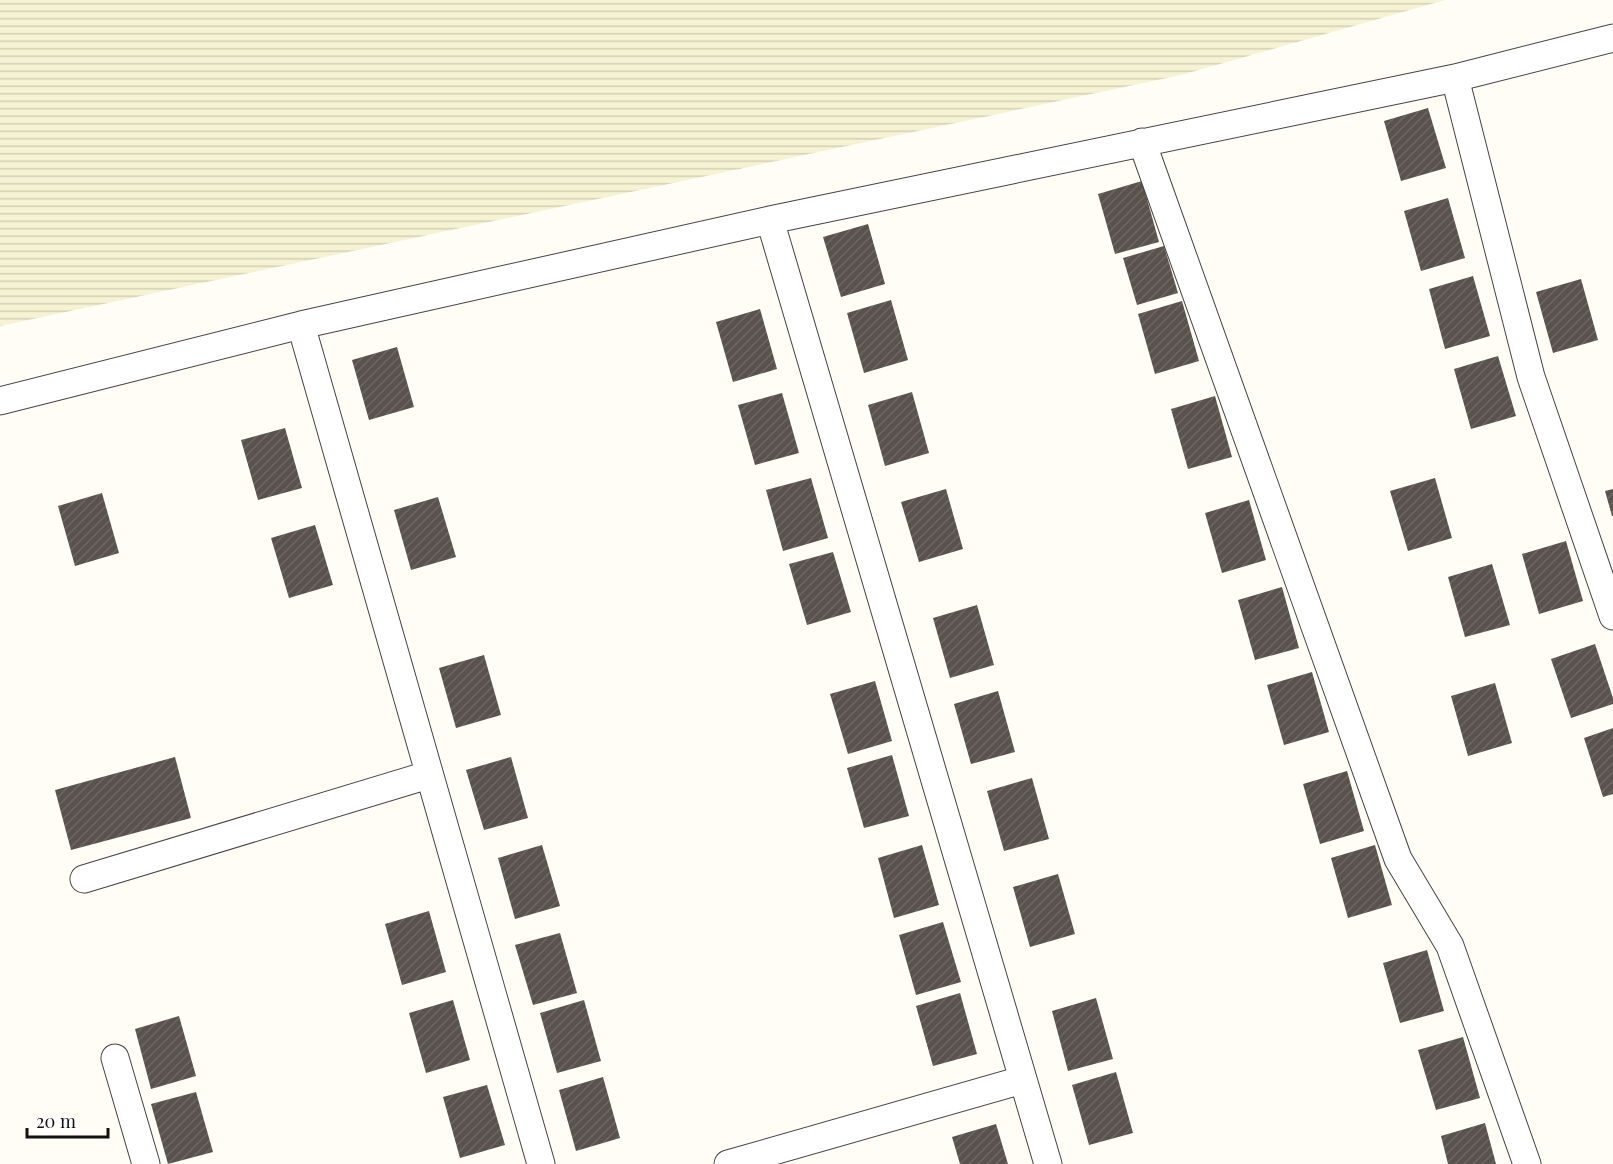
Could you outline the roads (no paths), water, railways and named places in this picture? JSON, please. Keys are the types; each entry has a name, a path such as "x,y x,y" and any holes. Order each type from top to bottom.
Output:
{"street":[{"path":"0,401 301,326 770,220 1455,78 1613,38"},
{"path":"1455,78 1531,377 1613,616"},
{"path":"1142,142 1398,859 1450,946 1527,1164"},
{"path":"770,220 1048,1164"},
{"path":"301,326 541,1164"},
{"path":"84,879 428,775"},
{"path":"115,1058 146,1164"},
{"path":"728,1164 1022,1080"}]}
